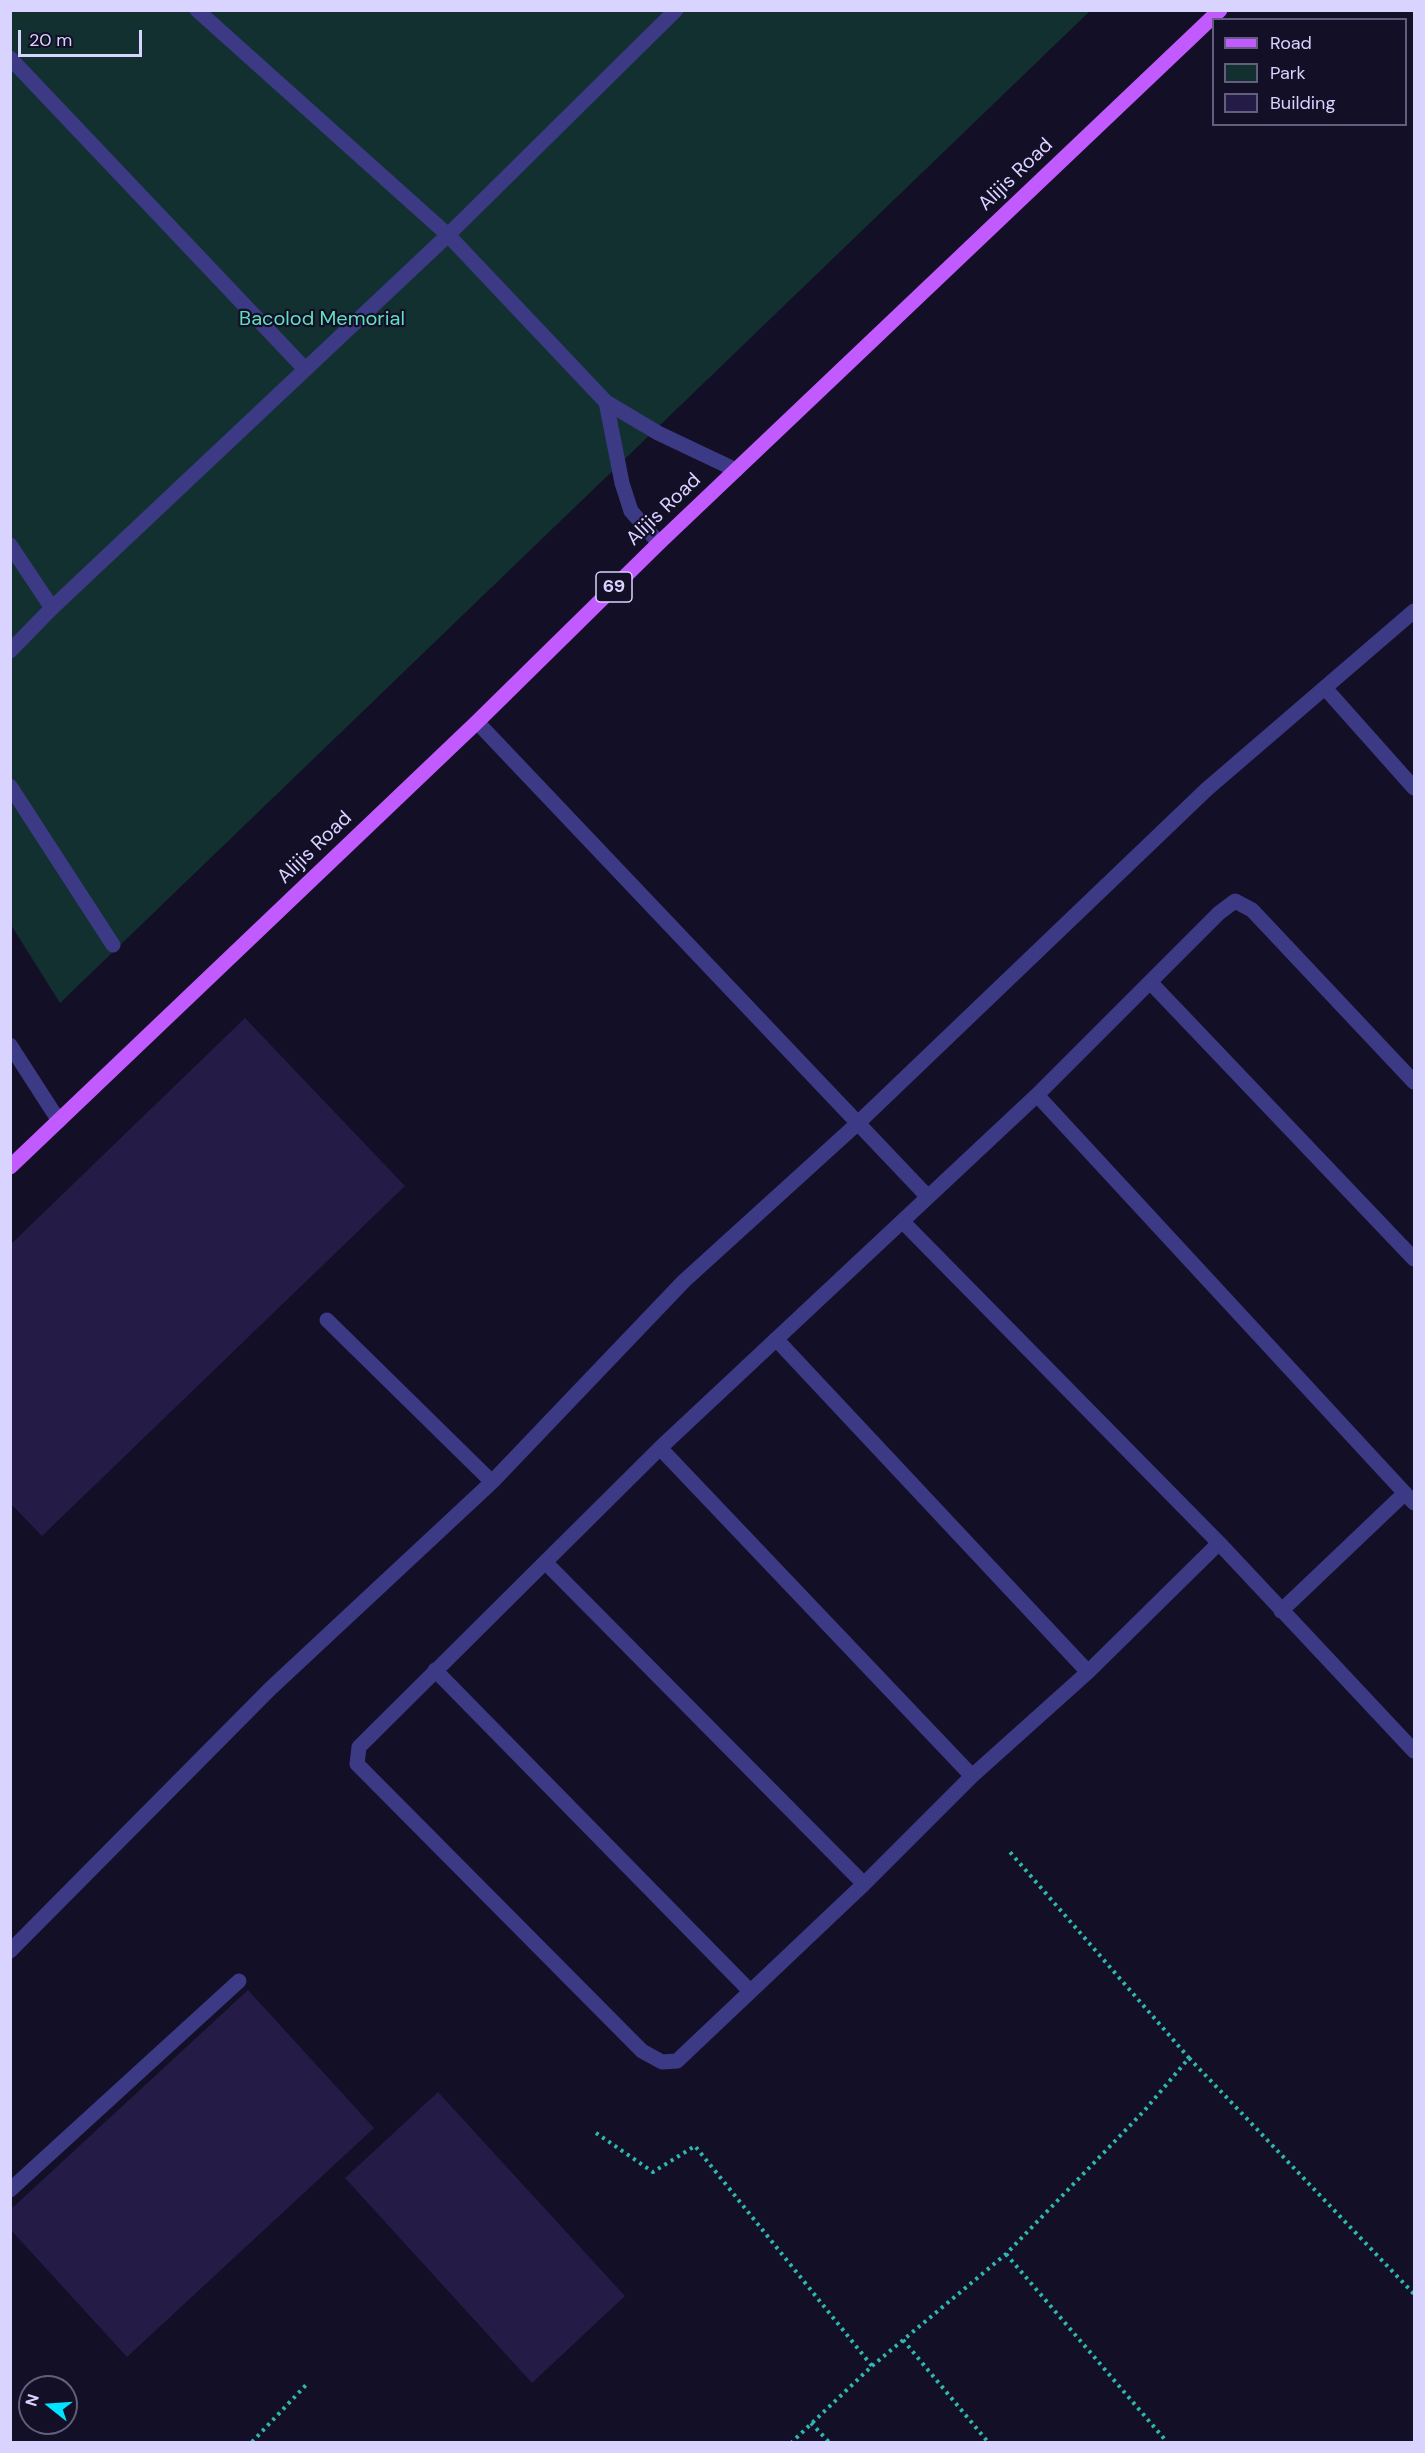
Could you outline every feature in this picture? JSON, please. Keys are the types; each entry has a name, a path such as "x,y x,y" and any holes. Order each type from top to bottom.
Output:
{"main road":[{"name":"Alijis Road","path":"10,1167 477,722 659,543 1220,10"}],"street":[{"path":"196,10 448,235 606,402 658,433 736,470"},
{"path":"10,651 52,608 448,235 676,10"},
{"path":"10,58 305,369"},
{"path":"606,402 622,483 631,511 659,543"},
{"path":"10,545 52,608"},
{"path":"10,1951 271,1688 492,1482 684,1281 858,1123 1207,789 1414,611"},
{"path":"1325,688 1414,788"},
{"path":"477,722 928,1197"},
{"path":"10,786 113,945"},
{"path":"1219,1544 1088,1672 972,1776 864,1884 677,2061 662,2062 642,2051 357,1764 360,1747 660,1448 1038,1095 1219,913 1235,901 1252,910 1414,1082"},
{"path":"1151,982 1414,1260"},
{"path":"10,1045 59,1121"},
{"path":"1038,1095 1410,1498 1281,1611"},
{"path":"903,1222 1219,1544 1414,1751"},
{"path":"327,1320 492,1482"},
{"path":"776,1339 1088,1672"},
{"path":"660,1448 972,1776"},
{"path":"546,1563 864,1884"},
{"path":"435,1670 750,1991"},
{"path":"10,2190 238,1981"}],"path":[{"path":"1009,1851 1189,2058 1414,2294"},
{"path":"792,2442 872,2366 1006,2254 1144,2111 1189,2058"},
{"path":"596,2133 653,2172 695,2146 872,2366"},
{"path":"1006,2254 1167,2442"},
{"path":"903,2340 988,2442"},
{"path":"252,2442 306,2385"},
{"path":"811,2423 829,2442"}],"green space":[{"name":"Bacolod Memorial","path":"11,11 1090,11 60,1003 11,925"}],"building":[{"path":"245,1018 405,1186 42,1536 10,1503 10,1245"},
{"path":"248,1990 374,2128 127,2357 10,2229 10,2210"},
{"path":"438,2092 625,2296 532,2383 345,2178"}]}
